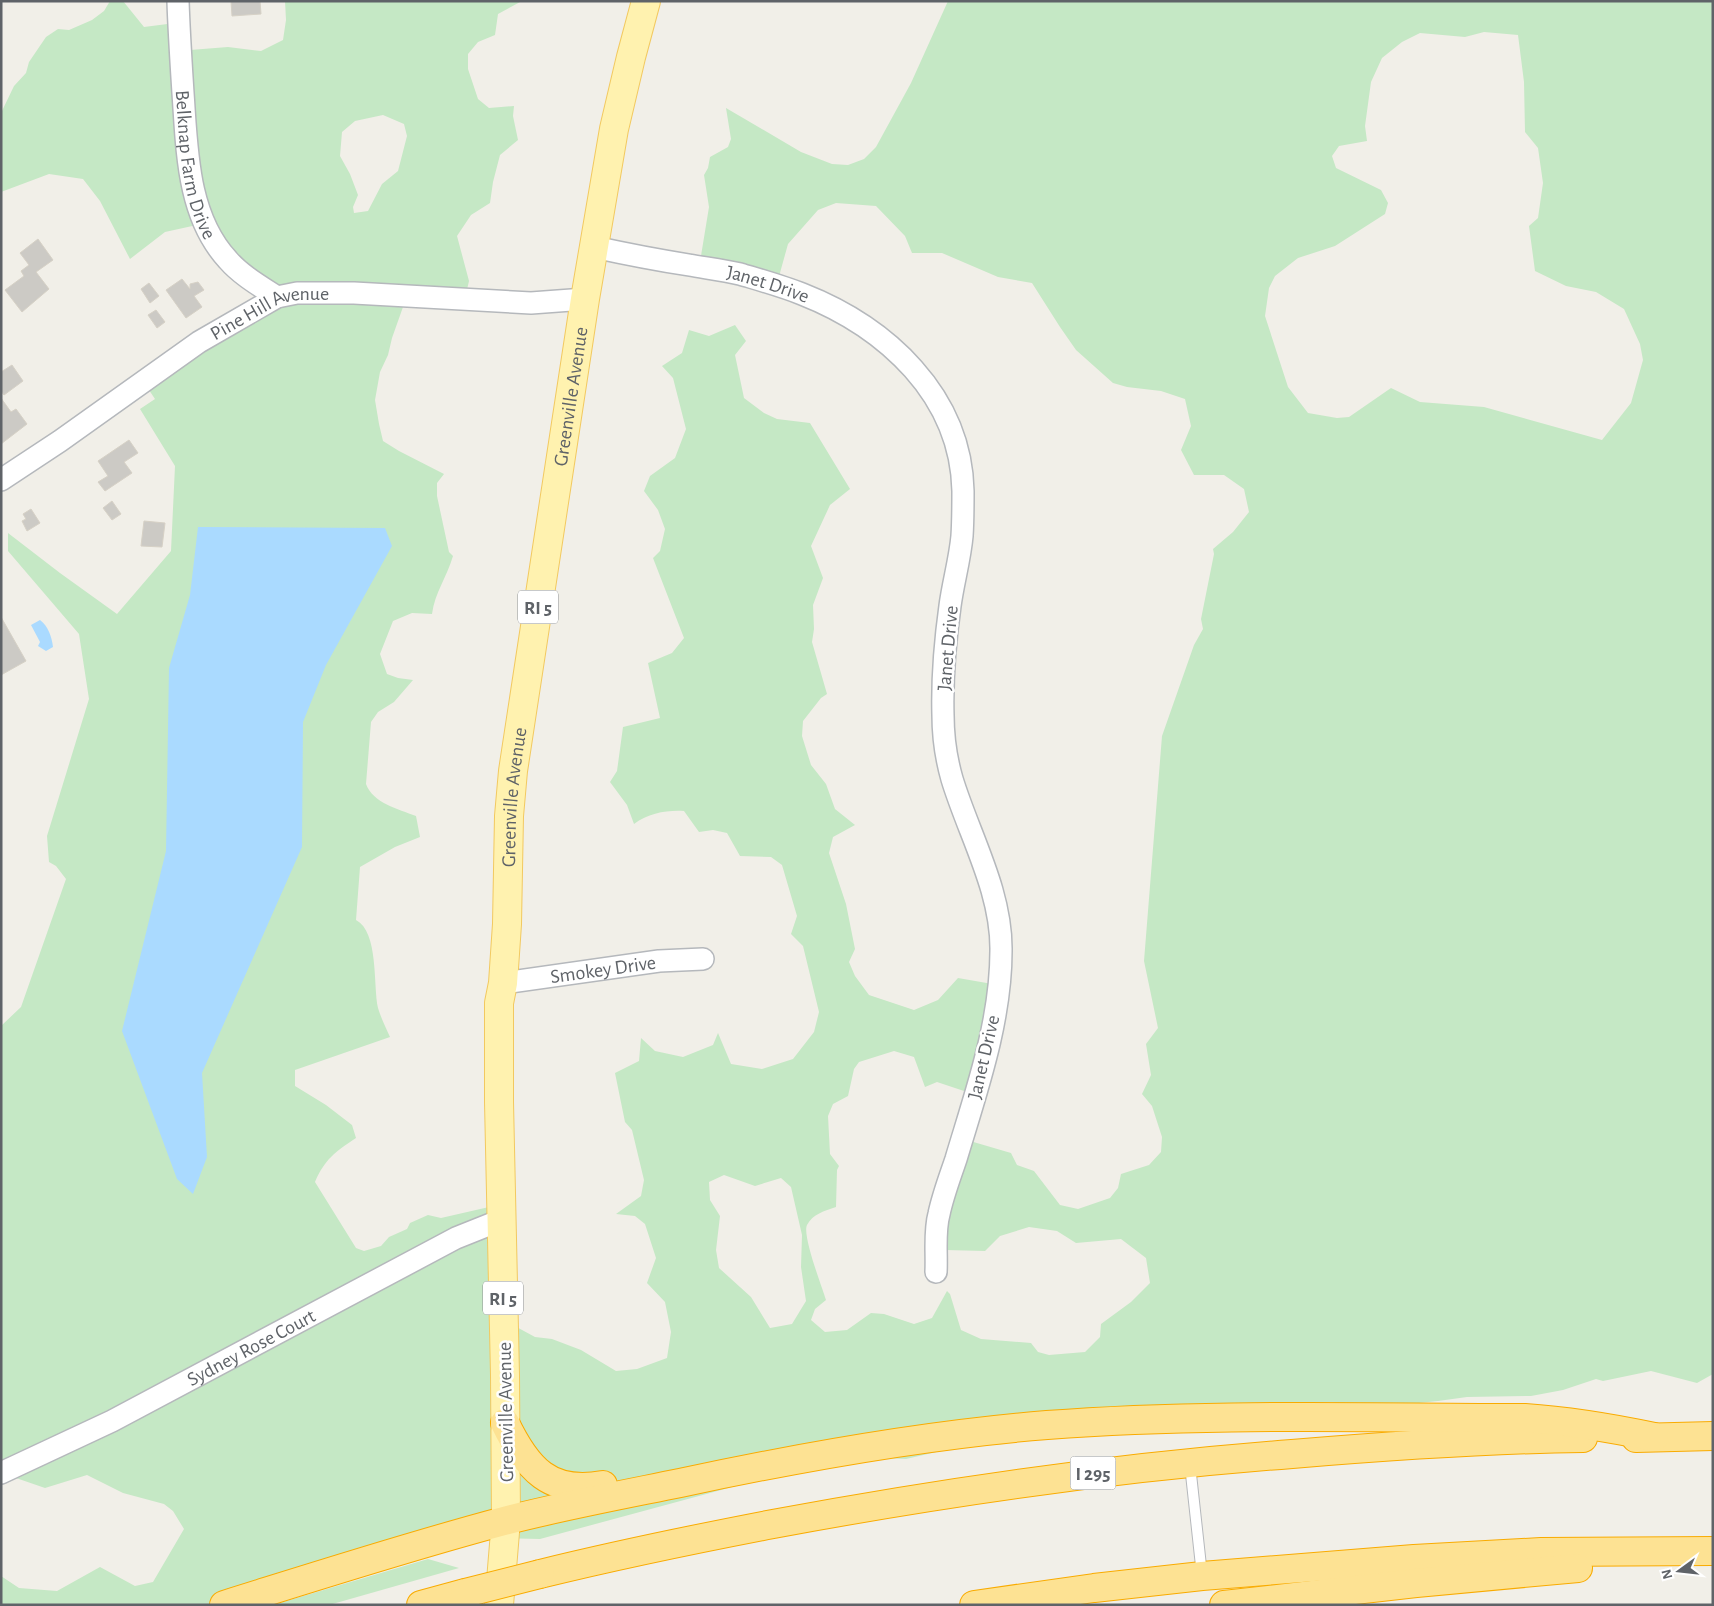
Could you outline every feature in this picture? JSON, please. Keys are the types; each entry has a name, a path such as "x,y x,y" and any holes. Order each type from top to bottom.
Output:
{"highway":[{"path":"224,1605 506,1520 813,1456 973,1433 1046,1426 1163,1419 1525,1418 1603,1426 1654,1437"},
{"path":"506,1423 518,1448 535,1468 549,1480 568,1487 588,1487 654,1476 699,1479"},
{"name":"I 295","path":"422,1605 540,1574 684,1542 863,1508 996,1486 1190,1462 1429,1443 1713,1436"},
{"path":"974,1605 1094,1588 1202,1576 1477,1554 1713,1552"},
{"path":"1224,1605 1713,1552"}],"main road":[{"name":"Greenville Avenue","path":"499,1605 506,1520 506,1423 500,1220 498,1056 499,1003 503,983 507,924 513,771 585,299 614,129 630,57 646,1"}],"street":[{"name":"Belknap Farm Drive","path":"178,1 186,136 193,190 201,217 213,240 228,260 252,282 277,297"},
{"name":"Janet Drive","path":"594,247 638,257 737,273 802,294 854,320 896,350 920,376 939,402 951,427 958,454 963,487 962,536 950,605 944,670 942,714 944,746 952,779 992,892 1000,925 1002,952 993,1025 980,1078 938,1217 936,1272"},
{"name":"Pine Hill Avenue","path":"1,480 60,441 198,342 277,297 298,293 354,293 531,303 585,299"},
{"name":"Smokey Drive","path":"503,983 659,961 703,959"},
{"name":"Sydney Rose Court","path":"1,1473 112,1421 456,1238 500,1220"}],"lane":[{"path":"1190,1462 1202,1576"}],"green space":[{"path":"110,1 123,1 144,27 183,22 190,50 228,47 261,51 283,40 286,20 285,1 522,1 498,14 495,35 478,42 468,54 468,69 478,99 489,108 514,106 513,116 518,140 500,155 490,203 471,215 457,236 469,281 465,298 411,300 403,307 388,355 380,372 375,400 383,441 444,474 437,483 437,496 449,552 453,556 432,614 412,613 393,621 380,654 387,674 413,680 394,702 378,712 371,722 366,784 369,791 380,801 416,816 420,837 395,847 360,867 356,920 363,926 372,947 378,1008 390,1037 295,1070 295,1086 326,1105 352,1125 356,1138 331,1157 315,1182 356,1248 364,1251 381,1246 389,1237 407,1229 410,1223 428,1215 441,1218 489,1207 511,1324 535,1337 552,1339 581,1350 616,1371 637,1369 667,1358 671,1332 665,1302 647,1283 656,1258 645,1224 635,1216 616,1214 641,1196 644,1180 632,1130 625,1122 615,1073 639,1061 641,1038 655,1051 683,1057 713,1045 718,1033 731,1064 762,1069 793,1059 814,1032 819,1012 803,946 791,934 797,916 782,865 771,857 740,856 727,833 713,830 699,832 684,811 658,813 634,824 627,805 610,782 617,771 623,727 660,718 648,663 672,653 684,638 653,558 660,551 665,529 658,510 644,491 650,476 675,458 686,429 673,378 662,366 682,353 689,330 709,336 735,325 746,341 735,355 744,398 764,413 777,419 810,423 850,489 830,505 811,546 823,578 813,605 814,629 812,642 827,694 821,698 803,721 802,736 811,765 826,784 835,809 855,825 833,837 829,853 846,904 855,949 849,962 855,976 869,995 914,1010 938,1000 958,978 1004,986 976,1095 937,1082 925,1087 914,1057 894,1051 859,1062 854,1069 848,1096 833,1104 828,1116 830,1154 839,1166 837,1170 836,1207 819,1213 812,1218 807,1225 806,1231 826,1300 815,1309 811,1320 825,1332 847,1330 871,1313 884,1314 914,1324 932,1318 947,1291 950,1294 961,1330 981,1339 1031,1343 1038,1352 1049,1355 1085,1352 1100,1337 1101,1324 1131,1302 1150,1283 1146,1258 1121,1239 1076,1243 1057,1231 1029,1227 1000,1236 985,1251 945,1250 944,1221 970,1141 1011,1153 1017,1165 1034,1171 1060,1205 1078,1209 1110,1198 1118,1188 1121,1174 1149,1165 1161,1152 1162,1137 1152,1106 1142,1094 1151,1075 1146,1044 1158,1028 1144,961 1162,736 1194,645 1203,629 1201,619 1214,554 1213,549 1233,532 1249,512 1244,489 1224,475 1194,475 1181,450 1191,426 1185,399 1161,391 1127,387 1113,383 1076,350 1032,283 998,277 942,253 912,253 905,236 876,206 836,203 818,210 788,244 778,280 700,262 709,207 704,175 708,168 710,157 728,147 731,139 726,108 801,152 832,164 848,165 864,159 876,147 911,83 948,1 1713,1 1713,1374 1697,1383 1651,1371 1603,1381 1596,1379 1563,1390 1531,1396 1467,1397 1361,1409 1332,1402 1317,1403 1302,1407 1030,1436 1005,1444 958,1447 906,1459 883,1458 758,1480 540,1539 495,1538 243,1605 1,1605 1,1576 19,1588 57,1591 100,1567 135,1586 153,1582 184,1529 173,1511 164,1504 123,1493 87,1475 45,1488 16,1478 1,1479 1,1026 21,1007 66,879 56,866 49,862 47,836 89,699 79,634 8,551 8,533 117,614 171,551 175,466 140,409 155,399 147,387 268,296 206,223 165,232 130,259 100,201 83,179 49,174 1,192 1,113 14,86 26,73 29,62 46,37 58,29 69,30 92,20 104,11","holes":["1484,32 1518,35 1524,82 1525,132 1538,148 1543,183 1538,218 1529,226 1535,271 1566,286 1596,292 1624,309 1640,344 1643,360 1631,403 1602,440 1484,407 1420,402 1391,388 1349,417 1337,418 1308,413 1288,387 1265,316 1269,288 1275,276 1298,258 1335,246 1385,214 1388,203 1381,190 1336,168 1332,156 1339,146 1367,141 1365,126 1371,82 1382,58 1402,42 1420,33 1465,37","383,115 404,124 407,136 398,171 382,184 368,211 354,213 353,207 358,195 350,174 340,156 342,132 355,121","724,1175 755,1186 781,1178 791,1187 802,1235 801,1267 806,1301 792,1324 770,1328 751,1297 719,1268 716,1250 720,1216 710,1200 709,1182"]},
{"path":"428,1559 459,1568 329,1605 273,1605"}],"water":[{"path":"198,527 385,528 392,546 326,665 303,722 302,847 202,1073 207,1157 193,1194 177,1179 122,1031 166,851 169,668 190,595"},
{"path":"40,620 51,636 53,647 46,651 38,646 40,642 31,625"}],"building":[{"path":"231,1 260,1 261,14 232,16"},
{"path":"38,239 53,260 36,272 49,289 22,312 5,290 24,276 21,271 29,265 20,253"},
{"path":"182,279 190,289 190,284 198,282 204,290 194,296 202,307 186,318 166,290"},
{"path":"149,283 159,296 150,303 141,289"},
{"path":"156,310 165,322 157,328 148,315"},
{"path":"12,365 23,381 4,395 1,391 1,372"},
{"path":"1,398 11,412 16,409 27,424 1,444"},
{"path":"129,440 138,453 124,462 132,473 105,491 98,482 108,476 98,461"},
{"path":"112,501 121,514 112,520 103,508"},
{"path":"31,509 40,523 27,531 22,521 26,519 23,514"},
{"path":"144,521 165,523 162,547 141,546"},
{"path":"1,617 26,661 1,675"}]}
